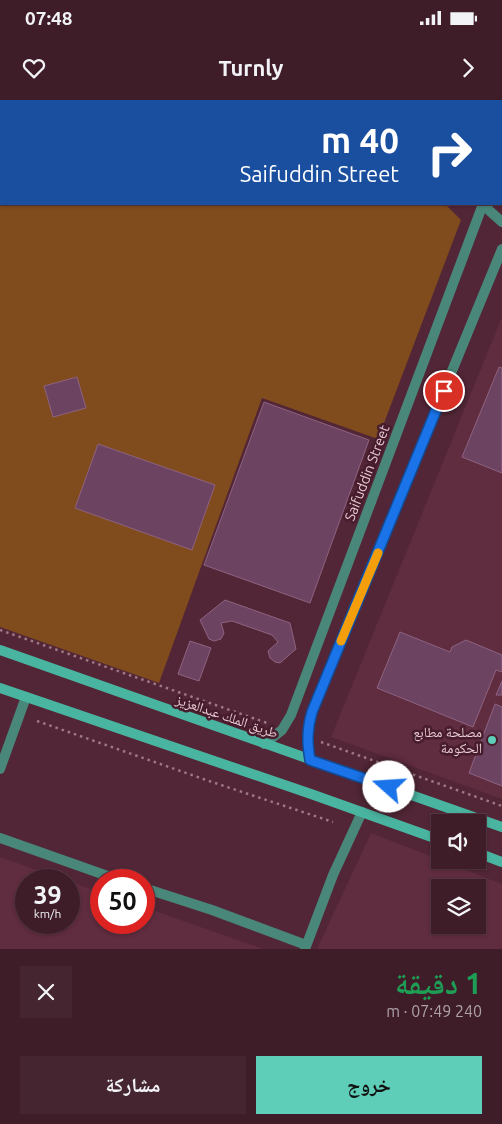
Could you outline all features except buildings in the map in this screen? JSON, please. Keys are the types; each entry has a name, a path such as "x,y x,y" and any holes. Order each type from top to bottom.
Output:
{"main road":[{"name":"طريق الملك عبدالعزيز","path":"0,650 502,827"},
{"path":"0,688 431,837"},
{"path":"486,857 502,862"}],"street":[{"name":"Saifuddin Street","path":"264,744 282,730 291,715 482,205"},
{"path":"483,205 501,220"},
{"path":"310,760 307,744 312,712 502,248"},
{"path":"0,769 26,698"},
{"path":"155,892 212,910 305,947 344,849 362,812"},
{"path":"0,838 90,870"}],"path":[{"path":"0,630 278,727"},
{"path":"37,722 333,822"},
{"path":"320,742 502,806"}],"shaded area":[{"path":"0,205 446,205 461,220 378,439 262,398 159,683 0,627"},
{"path":"502,317 502,799 331,737"},
{"path":"371,833 431,856 431,869 463,869 502,884 502,949 317,949"},
{"path":"0,857 34,869 15,869 15,934 80,934 80,885 90,889 90,934 155,934 155,911 263,949 0,949"}],"slow traffic":[{"path":"341,641 378,553"}],"place":[{"name":"مصلحة مطابع الحكومة","path":"492,740"}],"route":[{"path":"389,787 310,760 307,744 308,728 312,712 444,391"}]}
